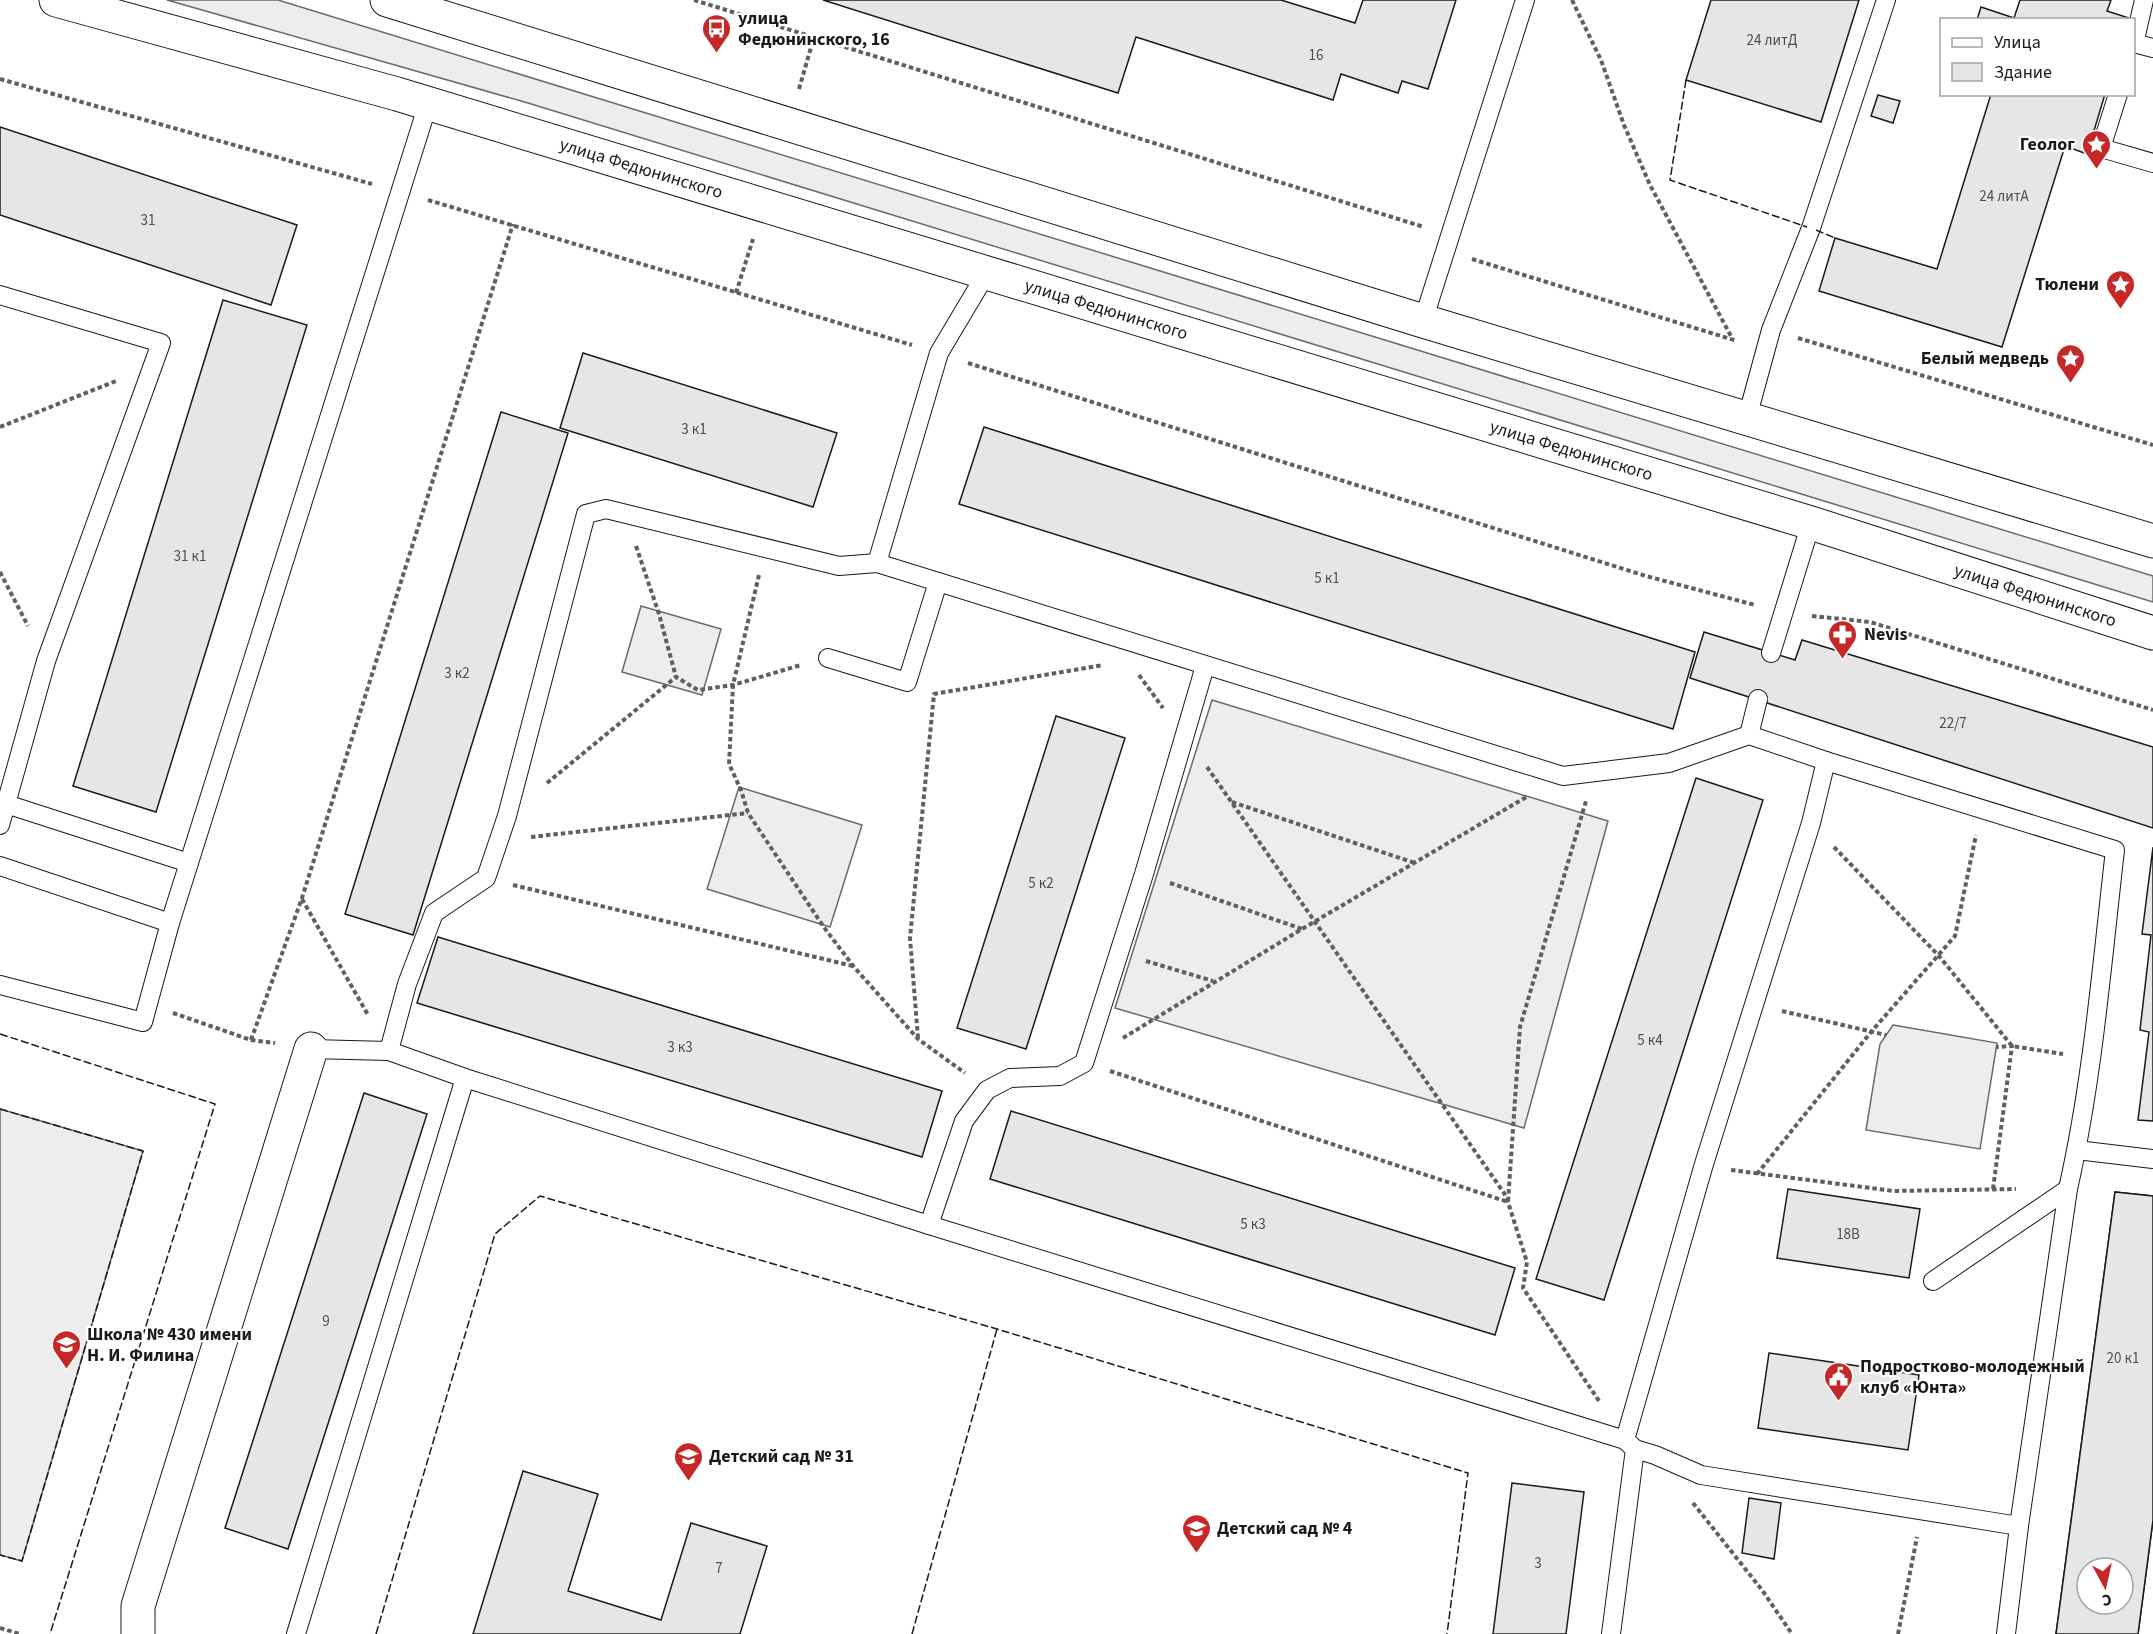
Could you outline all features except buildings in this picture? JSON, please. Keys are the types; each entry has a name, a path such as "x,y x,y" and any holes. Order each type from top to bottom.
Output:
{"main road":[{"name":"улица Федюнинского","path":"56,0 428,104 764,205 1811,523 2153,633"},
{"path":"387,0 422,6 789,124 1423,321 2153,541"},
{"path":"138,1634 138,1606 311,1049"}],"lane":[{"path":"1423,321 1526,0"},
{"path":"1747,418 1772,330 1811,228 1886,0"},
{"path":"2135,39 2144,0"},
{"path":"2135,43 2153,48"},
{"path":"2117,96 2101,148 2153,163"},
{"path":"0,984 142,1022 170,923 428,104"},
{"path":"877,563 939,353 986,274"},
{"path":"0,295 160,343 46,661 0,825"},
{"path":"389,1051 407,984 434,913 486,878 507,816 586,514 606,509 839,567 877,563 938,582 1131,652 1205,666 1563,776 1669,763 1749,735 2115,850 2090,1058 2077,1150 2068,1189 2019,1526 2006,1634"},
{"path":"1771,653 1811,523"},
{"path":"828,657 907,682 938,582"},
{"path":"929,1225 964,1121 987,1090 1010,1078 1060,1076 1084,1063 1144,874 1205,666"},
{"path":"1749,735 1758,699"},
{"path":"1611,1634 1630,1445 1704,1164 1811,823 1827,761"},
{"path":"6,804 189,863"},
{"path":"0,866 170,923"},
{"path":"311,1049 389,1051 465,1078 1630,1445 1701,1475 2019,1526"},
{"path":"296,1634 465,1078"},
{"path":"2077,1150 2153,1159"},
{"path":"1933,1281 2068,1189"}],"path":[{"path":"694,0 1433,230 1445,250 1760,349 1772,330 2153,445"},
{"path":"1572,0 1601,60 1624,125 1650,185 1733,340"},
{"path":"789,124 814,38"},
{"path":"0,79 513,224 939,353 1646,576 1784,613 1869,622 2153,710"},
{"path":"736,293 764,205"},
{"path":"147,1004 251,1040 302,898 513,224"},
{"path":"0,427 120,380"},
{"path":"625,513 659,614 676,677 698,690 733,685 828,657"},
{"path":"765,547 733,685 729,764 748,813 823,926 854,967 918,1039 987,1090"},
{"path":"0,572 46,661"},
{"path":"918,1039 910,938 934,694 1131,652 1185,737 1508,1202 1527,1262 1523,1288 1630,1445"},
{"path":"507,816 676,677"},
{"path":"1508,1202 1520,1027 1595,772"},
{"path":"1084,1063 1214,981 1563,776"},
{"path":"1232,802 1415,863"},
{"path":"1756,1174 1871,1032 1955,936 1982,809"},
{"path":"499,841 748,813"},
{"path":"1811,823 1939,956 2012,1046 1993,1189"},
{"path":"1144,874 1302,929"},
{"path":"486,878 854,967"},
{"path":"302,898 389,1051"},
{"path":"1118,953 1214,981"},
{"path":"1754,1005 1886,1035"},
{"path":"1996,1047 2012,1046 2090,1058"},
{"path":"1084,1063 1508,1202"},
{"path":"1732,1170 1894,1191 2024,1189"},
{"path":"1690,1499 1792,1634"},
{"path":"1898,1634 1923,1510"},
{"path":"0,1628 20,1634"}],"shaded area":[{"path":"167,0 278,0 2153,576 2153,602 528,103"},
{"path":"641,606 721,629 702,695 622,672"},
{"path":"1212,700 1608,821 1524,1128 1115,1008"},
{"path":"739,787 862,825 830,927 707,889"},
{"path":"1893,1025 1997,1043 1980,1149 1866,1130 1880,1044"},
{"path":"0,1109 143,1151 22,1561 0,1555"}],"fence":[{"path":"1686,80 1670,180 1807,227"},
{"path":"1816,230 1835,238"},
{"path":"0,1034 215,1104 50,1634"},
{"path":"0,1109 143,1151 22,1561 0,1555"},
{"path":"376,1634 495,1234 540,1196 997,1329 1468,1473 1447,1634"},
{"path":"912,1634 997,1329"}],"place":[{"name":"улица Федюнинского, 16","path":"717,54"},
{"name":"Геолог","path":"2096,170"},
{"name":"Тюлени","path":"2120,310"},
{"name":"Белый медведь","path":"2070,384"},
{"name":"Nevis","path":"1843,660"},
{"name":"Школа № 430 имени Н. И. Филина","path":"66,1370"},
{"name":"Подростково-молодежный клуб «Юнта»","path":"1839,1402"},
{"name":"Детский сад № 31","path":"688,1482"},
{"name":"Детский сад № 4","path":"1196,1554"}]}
